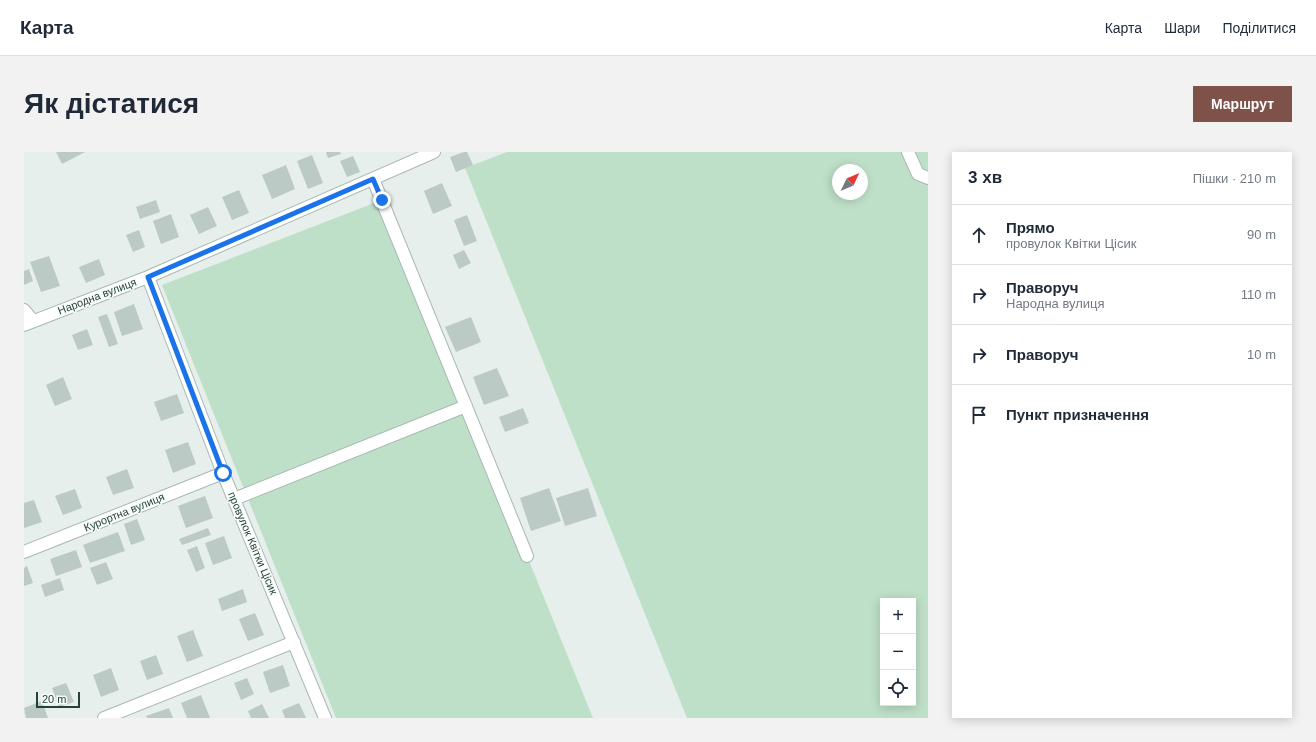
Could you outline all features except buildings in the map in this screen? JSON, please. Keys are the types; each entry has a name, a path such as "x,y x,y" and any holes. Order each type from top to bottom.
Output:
{"street":[{"name":"Народна вулиця","path":"28,323 148,277 434,152"},
{"path":"908,152 918,174 928,178"},
{"path":"373,179 527,556"},
{"name":"провулок Квітки Цісик","path":"148,277 223,473 325,718"},
{"path":"24,310 28,323"},
{"path":"234,499 466,406"},
{"name":"Курортна вулиця","path":"24,552 223,473"},
{"path":"104,718 294,642"}],"green space":[{"path":"507,152 928,152 928,718 687,718 465,168"},
{"path":"382,200 593,718 336,718 162,285"}],"route":[{"path":"223,473 148,277 373,179 382,200"}]}
